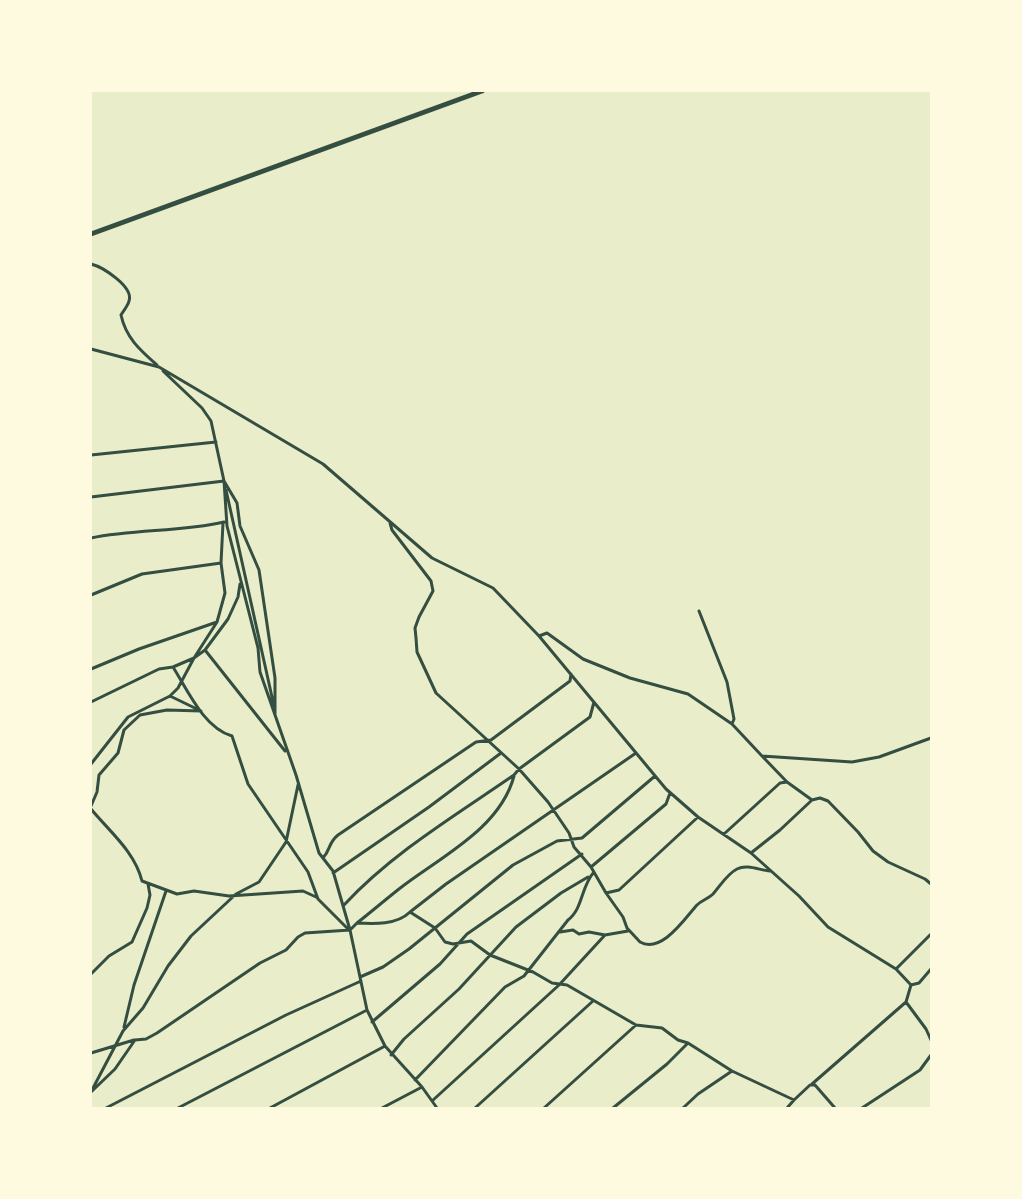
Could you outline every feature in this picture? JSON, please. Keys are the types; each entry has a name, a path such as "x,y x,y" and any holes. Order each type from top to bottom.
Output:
{"highway":[{"path":"91,234 482,91"}],"street":[{"path":"91,264 110,273 130,294 129,301 121,315 124,327 135,345 202,408 211,421 224,481 221,563 225,593 218,622 194,658 178,688 170,696 128,717 91,764"},
{"path":"91,349 159,367 323,464 432,558 493,588 539,636 670,793 698,817 751,853 812,908 828,927 896,969 911,985"},
{"path":"215,438 275,710"},
{"path":"91,455 216,442"},
{"path":"91,497 224,481"},
{"path":"224,481 236,503 240,526 260,570 275,678 275,720"},
{"path":"91,538 121,532 189,528 224,522"},
{"path":"224,522 258,648 260,672 275,720 299,783 310,828 323,858 333,873 350,930 367,1010 391,1055 422,1087 437,1108"},
{"path":"390,522 392,530 431,581 433,591 415,628 417,652 436,693 519,769 554,812 572,839 574,847 592,866 606,893 623,917 630,931 644,944 656,944 672,934 698,903 710,897 729,874 749,866 773,872"},
{"path":"91,595 142,574 221,563"},
{"path":"91,702 159,669 173,667 194,658 205,650 228,619 238,597 240,581"},
{"path":"699,611 727,682 734,719 732,724"},
{"path":"91,669 139,649 218,622"},
{"path":"539,636 547,634 583,659 630,678 688,694 732,724 787,782 812,800"},
{"path":"205,650 288,756"},
{"path":"173,667 202,711 219,732 232,736 248,784 308,872 318,899"},
{"path":"323,858 328,852 329,843 338,835 476,742 495,737 561,688 570,680 571,674"},
{"path":"170,696 202,711"},
{"path":"343,905 361,886 396,859 514,775 519,769 590,717 594,702"},
{"path":"202,711 167,710 140,715 124,730 118,753 100,775 91,807 118,842 131,854 139,867 142,880 148,883 177,894 194,891 220,895 303,891 314,894 350,930"},
{"path":"762,756 852,762 879,757 931,738"},
{"path":"333,873 438,801 501,753"},
{"path":"357,923 383,923 406,916 446,884 554,812 636,753"},
{"path":"91,1053 114,1048 135,1040 146,1039 158,1033 260,963 286,950 298,937 312,932 350,930 478,829 495,813 510,790 514,775"},
{"path":"106,1108 383,967 513,866 541,848 557,841 582,838 655,776"},
{"path":"724,834 772,788 780,783 787,782"},
{"path":"123,1030 143,1008 168,966 191,936 236,894 259,882 286,842 299,783"},
{"path":"592,866 666,804 670,793"},
{"path":"751,853 780,830 812,800 820,798 828,801 858,832 872,851 888,862 925,879 931,884"},
{"path":"606,893 619,890 698,817"},
{"path":"372,1022 440,964 463,941 467,934 582,854"},
{"path":"415,1080 506,987 521,979 568,920 576,914 582,891 594,872"},
{"path":"391,1055 404,1039 459,989 516,927 561,893 590,877"},
{"path":"91,974 109,956 132,942 147,908 150,895 148,883"},
{"path":"91,1092 123,1030 134,985 166,891"},
{"path":"410,912 435,928 445,942 453,944 471,941 490,955 533,972 552,983 559,985 567,984 636,1025 662,1028 678,1040 688,1043 732,1071 794,1100"},
{"path":"559,932 573,930 579,934 589,932 605,935 630,931"},
{"path":"896,969 931,934"},
{"path":"432,1100 559,985 605,935"},
{"path":"911,985 919,982 931,969"},
{"path":"787,1108 810,1085 906,1002 911,985"},
{"path":"475,1108 593,1001"},
{"path":"906,1002 926,1029 931,1040"},
{"path":"178,1108 367,1010"},
{"path":"544,1108 636,1025"},
{"path":"91,1092 116,1069 135,1040"},
{"path":"613,1108 661,1069 688,1043"},
{"path":"270,1108 385,1046"},
{"path":"862,1108 920,1070 931,1055"},
{"path":"683,1108 698,1094 732,1071"},
{"path":"810,1085 815,1085 835,1108"},
{"path":"382,1108 422,1087"}]}
